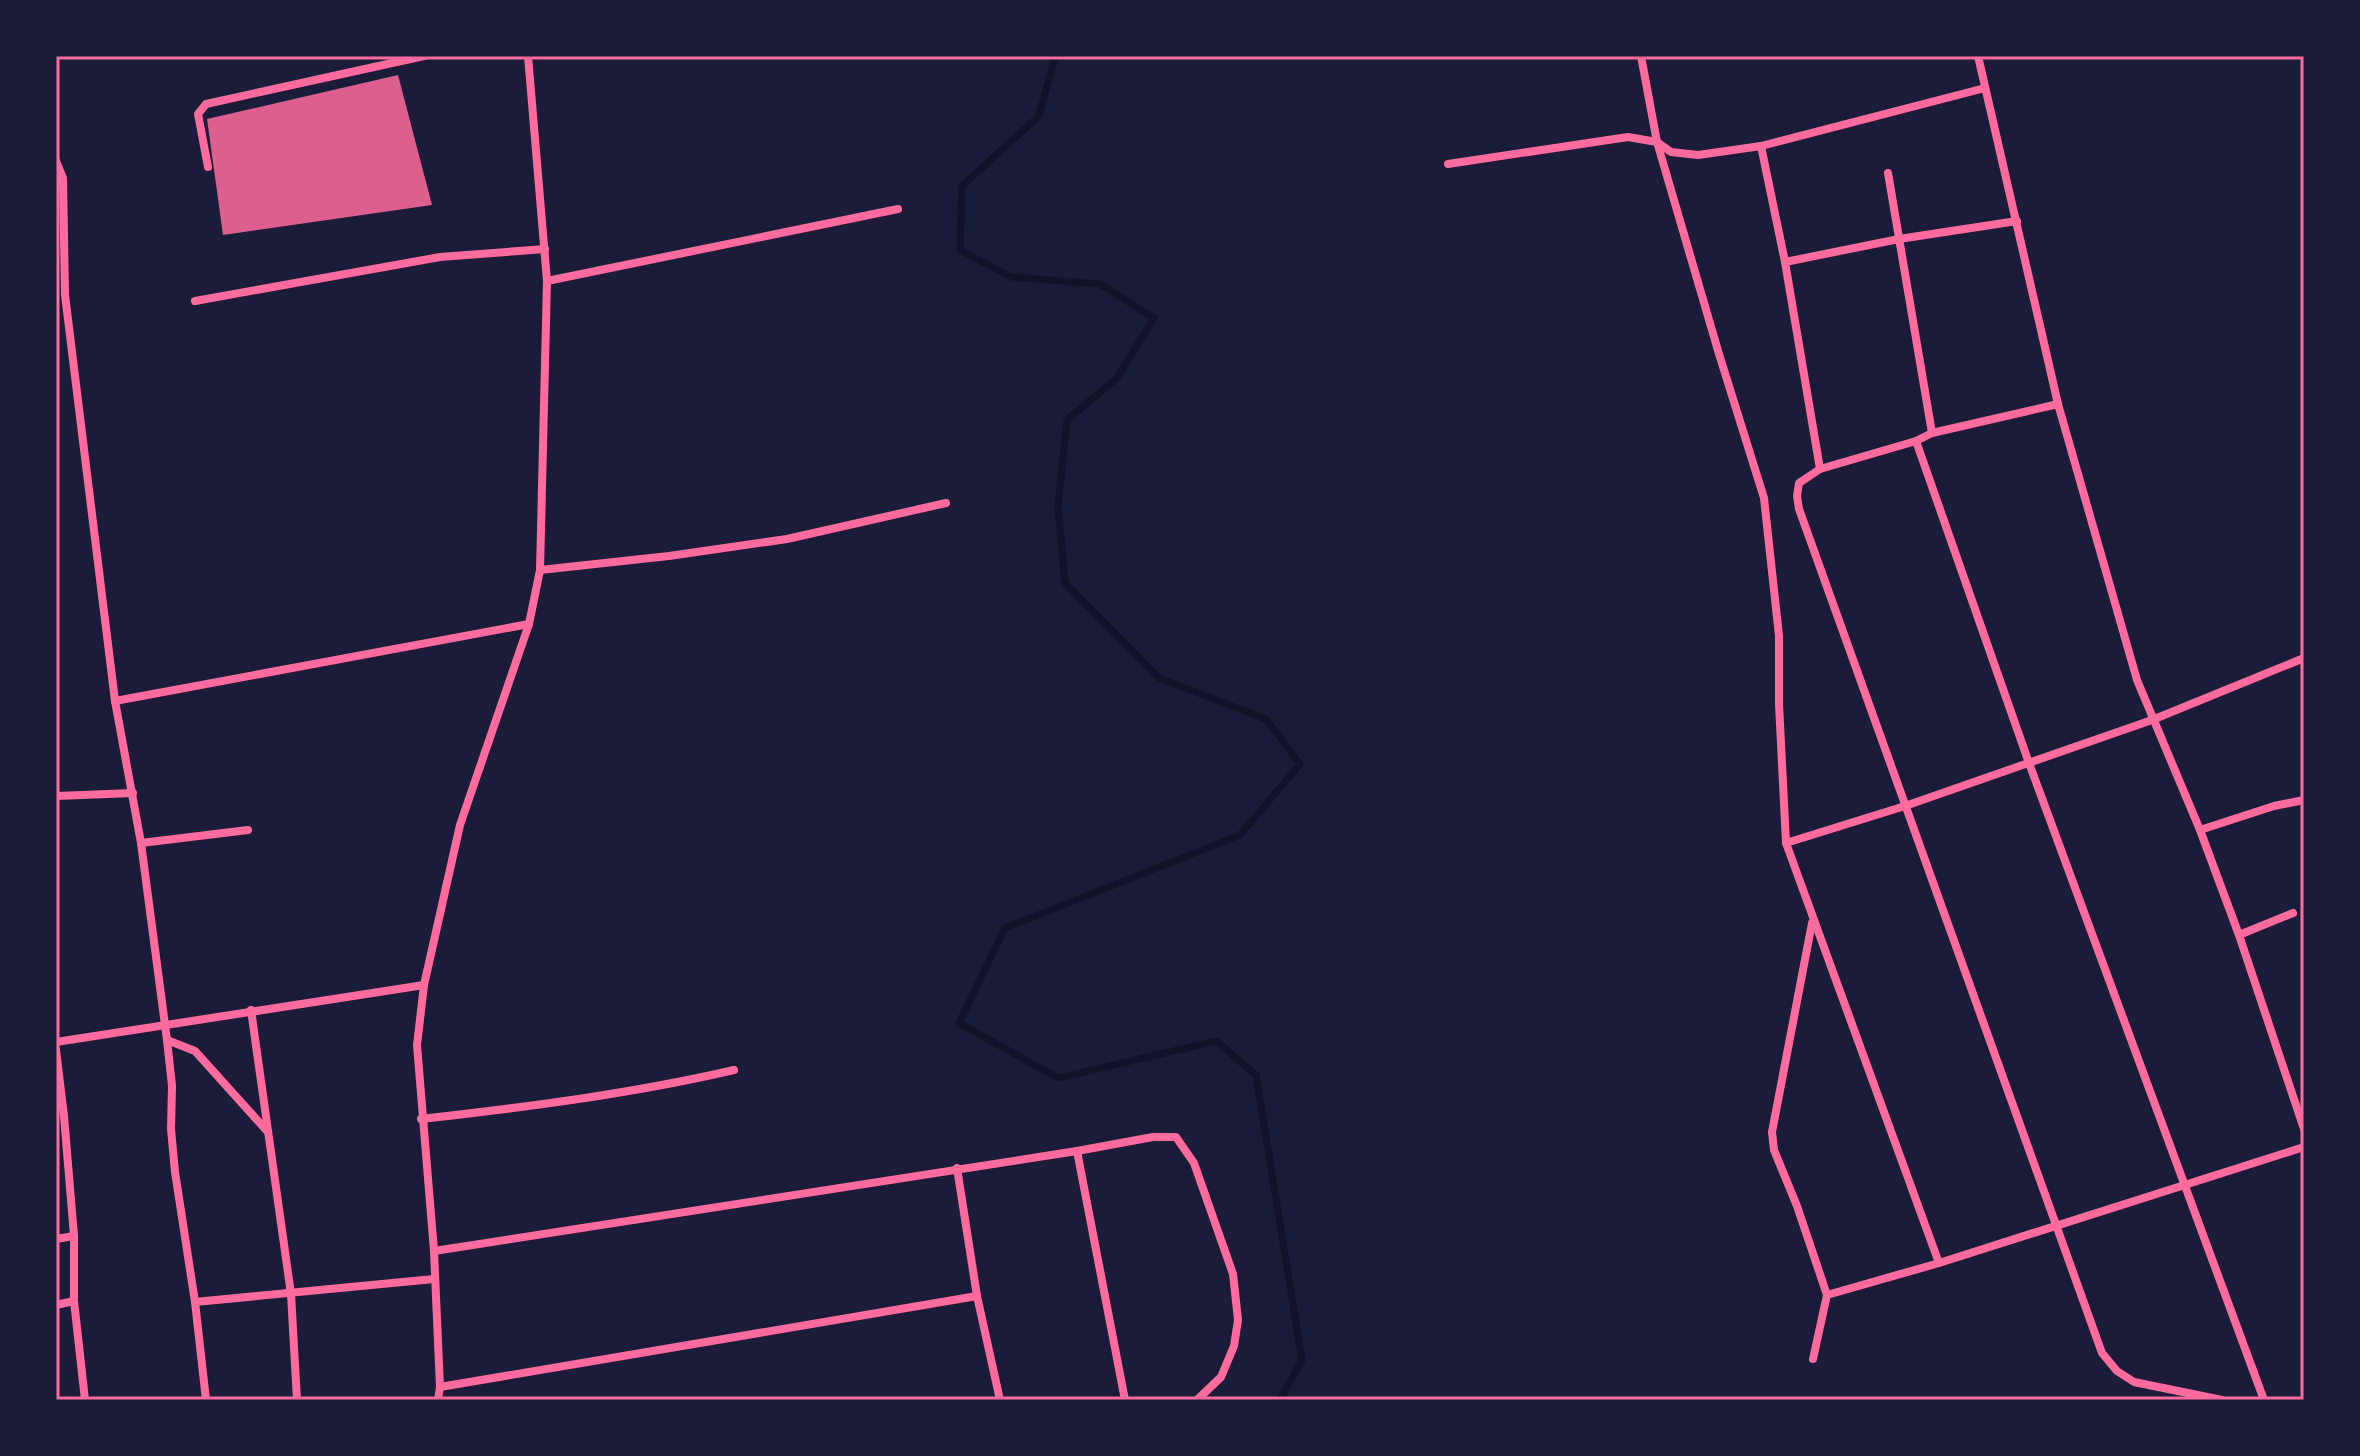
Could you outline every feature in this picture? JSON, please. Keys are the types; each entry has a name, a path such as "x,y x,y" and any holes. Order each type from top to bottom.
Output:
{"street":[{"path":"208,167 198,114 206,104 424,56"},
{"path":"438,1400 434,1251 417,1045 424,985 460,825 529,624 540,570 547,281 528,56"},
{"path":"1641,56 1657,142 1764,498 1779,636 1786,843 1939,1263"},
{"path":"1978,56 2058,404 2137,680 2200,830 2304,1129"},
{"path":"1448,164 1628,137 1657,142 1671,152 1698,155 1761,146 1985,88"},
{"path":"1761,146 1785,262 1820,469"},
{"path":"56,161 63,178 60,296 115,701 141,843 172,1086 171,1129 175,1172 206,1400"},
{"path":"1888,173 1932,433"},
{"path":"547,281 898,209"},
{"path":"1785,262 1899,239 2017,221"},
{"path":"195,301 440,257 545,249"},
{"path":"2058,404 1932,433 1916,441 1820,469 1799,483 1799,509 2102,1353 2117,1371 2134,1382 2222,1400"},
{"path":"1916,441 2029,763 2264,1400"},
{"path":"540,570 787,539 946,503"},
{"path":"115,701 529,624"},
{"path":"1786,843 1905,806 2152,720 2304,658"},
{"path":"56,796 133,793"},
{"path":"2200,830 2274,806 2304,800"},
{"path":"141,843 248,830"},
{"path":"2239,935 2293,913"},
{"path":"1813,921 1772,1132 1774,1150 1827,1295 1813,1359"},
{"path":"56,1042 424,985"},
{"path":"251,1010 291,1294 297,1400"},
{"path":"167,1040 195,1051 269,1133"},
{"path":"56,1050 74,1236 74,1301 85,1400"},
{"path":"421,1119 558,1103 663,1086 734,1070"},
{"path":"434,1251 1153,1137 1176,1137 1194,1163 1233,1274 1238,1320 1234,1346 1221,1377 1197,1400"},
{"path":"1827,1295 1939,1263 2304,1147"},
{"path":"1077,1151 1125,1400"},
{"path":"957,1168 977,1296 1000,1400"},
{"path":"56,1239 74,1236"},
{"path":"195,1302 434,1279"},
{"path":"440,1387 977,1296"},
{"path":"56,1305 74,1301"}],"building":[{"path":"398,75 432,205 223,235 207,119"}],"waterway":[{"path":"1055,56 1039,116 962,186 960,250 1011,277 1100,284 1154,318 1117,378 1067,420 1058,506 1065,583 1159,678 1266,719 1300,764 1240,835 1005,928 959,1023 1058,1078 1216,1041 1256,1075 1302,1360 1280,1400"}]}
